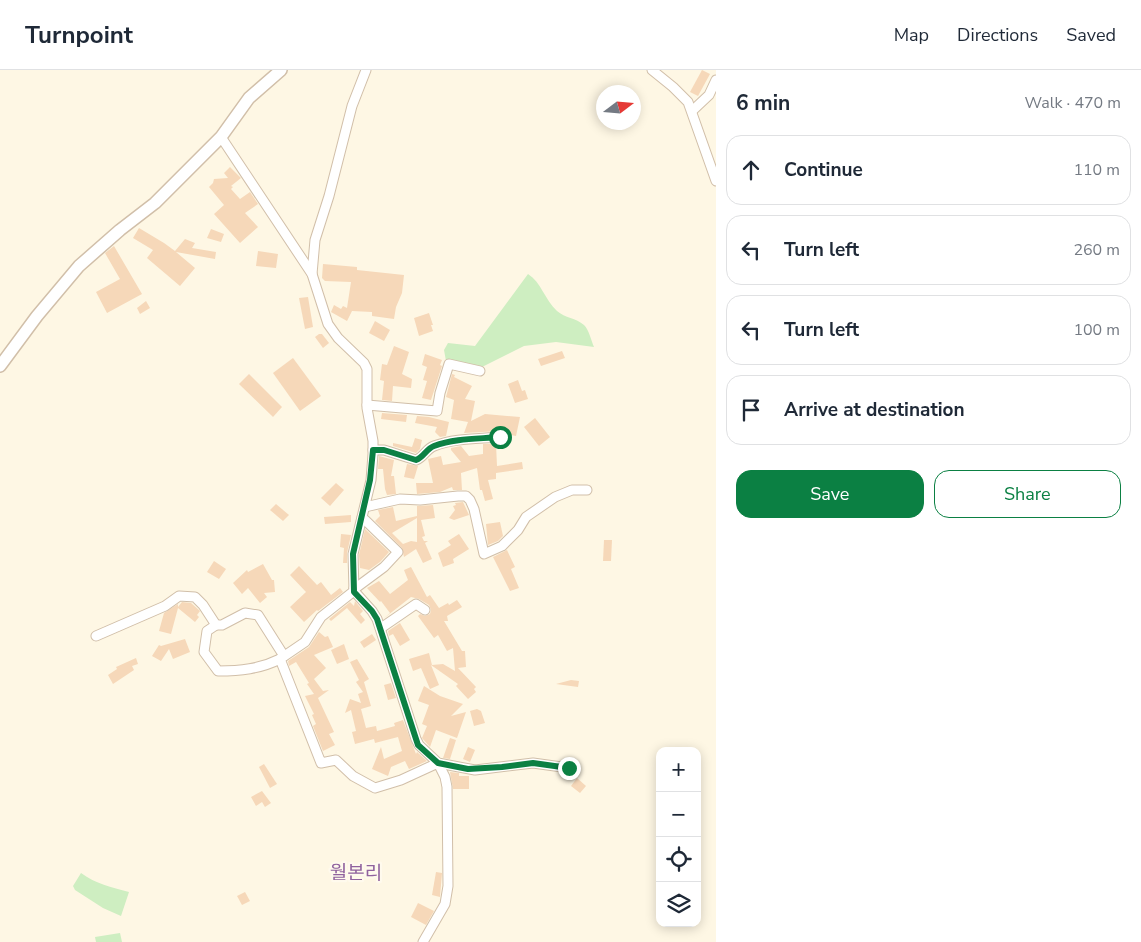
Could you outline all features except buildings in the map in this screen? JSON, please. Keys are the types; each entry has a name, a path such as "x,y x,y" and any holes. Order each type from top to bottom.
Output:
{"street":[{"path":"0,366 37,316 79,266 120,230 155,203 221,137 249,98 280,70"},
{"path":"312,274 315,240 329,196 352,106 366,70"},
{"path":"652,70 683,96 692,111 716,181"},
{"path":"692,111 709,94 716,80"},
{"path":"221,137 312,274 328,324 338,338 364,363 367,369 367,404 373,450 365,507 353,554 354,590 372,611 381,628 418,745 438,763 448,787 448,886 445,904 423,942"},
{"path":"367,404 437,411 440,393 449,364 480,372"},
{"path":"373,450 384,450 416,460 432,446 459,439 500,437"},
{"path":"365,507 400,499 420,500 466,496 474,509 484,554 502,546 518,530 526,517 555,497 572,490 587,490"},
{"path":"362,518 398,552 378,571 321,617 305,642 294,650 282,657 266,666 238,671 218,671 204,652 207,631 244,613 258,615 282,657 321,763 336,760 353,776 375,788 401,780 438,763 475,770 533,763 569,768 575,771"},
{"path":"96,636 165,606 179,596 194,597 203,605 216,625"},
{"path":"381,628 416,604 425,610"}],"green space":[{"path":"528,274 557,311 584,325 589,332 594,347 556,342 524,346 480,368 446,361 444,350 448,343 475,346"},
{"path":"81,873 98,883 129,892 121,916 103,908 75,890 73,886"},
{"path":"120,933 122,942 96,942 95,937"}],"district":[{"name":"월본리","path":"356,873"}],"route":[{"path":"500,437 459,439 432,446 418,460 384,450 373,450 372,470 366,505 358,529 353,554 354,592 372,611 380,626 418,745 438,763 475,770 527,763 541,763 569,768"}]}
